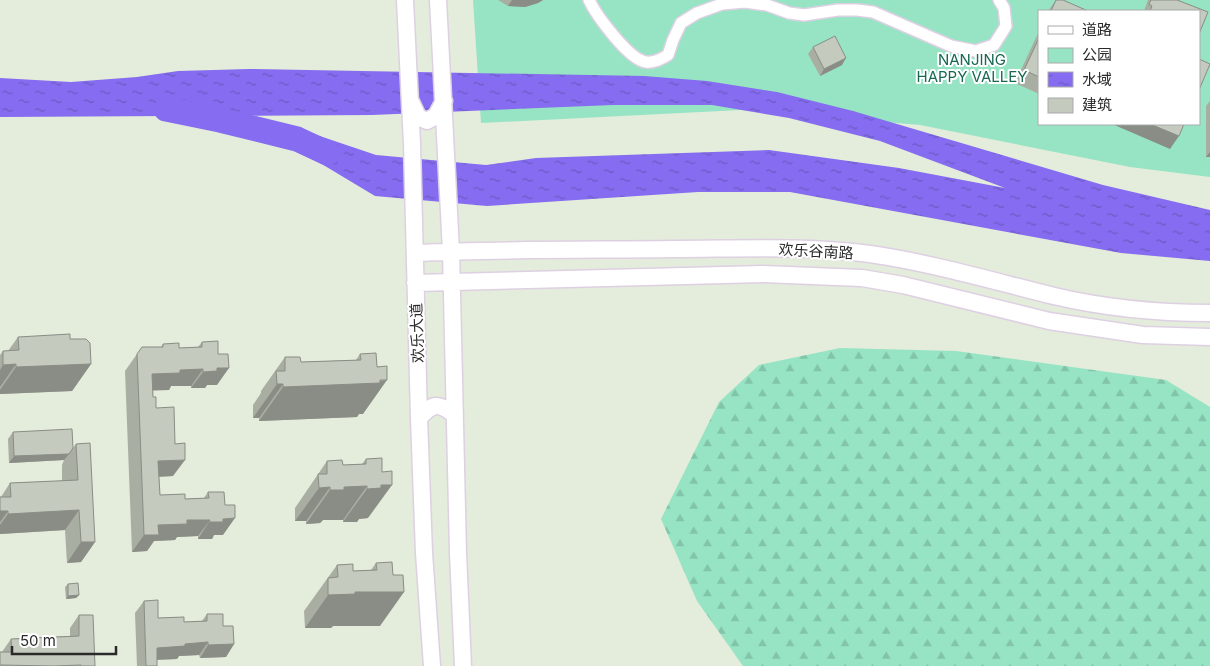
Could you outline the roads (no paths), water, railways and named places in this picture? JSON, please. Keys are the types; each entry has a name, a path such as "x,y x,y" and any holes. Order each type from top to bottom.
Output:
{"street":[{"name":"欢乐大道","path":"405,0 412,144 424,554 432,666"},
{"path":"438,0 451,251 463,666"},
{"path":"589,0 613,35 636,58 646,62 658,61 668,55 681,23 696,13 722,4 745,2 767,5 789,13 804,15 838,10 873,12 951,46 976,51 994,44 1006,26 1004,8 999,0"},
{"path":"410,100 418,117 427,121 436,116 444,101"},
{"name":"欢乐谷南路","path":"415,253 752,248 830,250 869,253 912,261 1056,296 1108,306 1152,311 1210,313"},
{"name":"欢乐谷南路","path":"415,283 763,274 862,278 913,288 1049,321 1102,330 1143,335 1210,337"},
{"path":"1102,330 1116,326 1120,320 1118,314 1108,306"},
{"path":"419,418 428,408 435,405 444,407 455,415"}],"water":[{"path":"249,69 644,76 707,81 777,92 853,111 1103,185 1210,210 1210,261 1121,253 790,192 698,192 487,206 375,196 295,148 299,129 376,155 486,165 536,158 769,150 899,168 1005,188 880,141 789,118 712,105 613,105 372,115 0,117 0,78 71,82 137,77 178,71"}],"waterway":[{"path":"166,109 297,139 327,153"}],"park label":[{"name":"NANJING HAPPY VALLEY","path":"972,68"}]}
